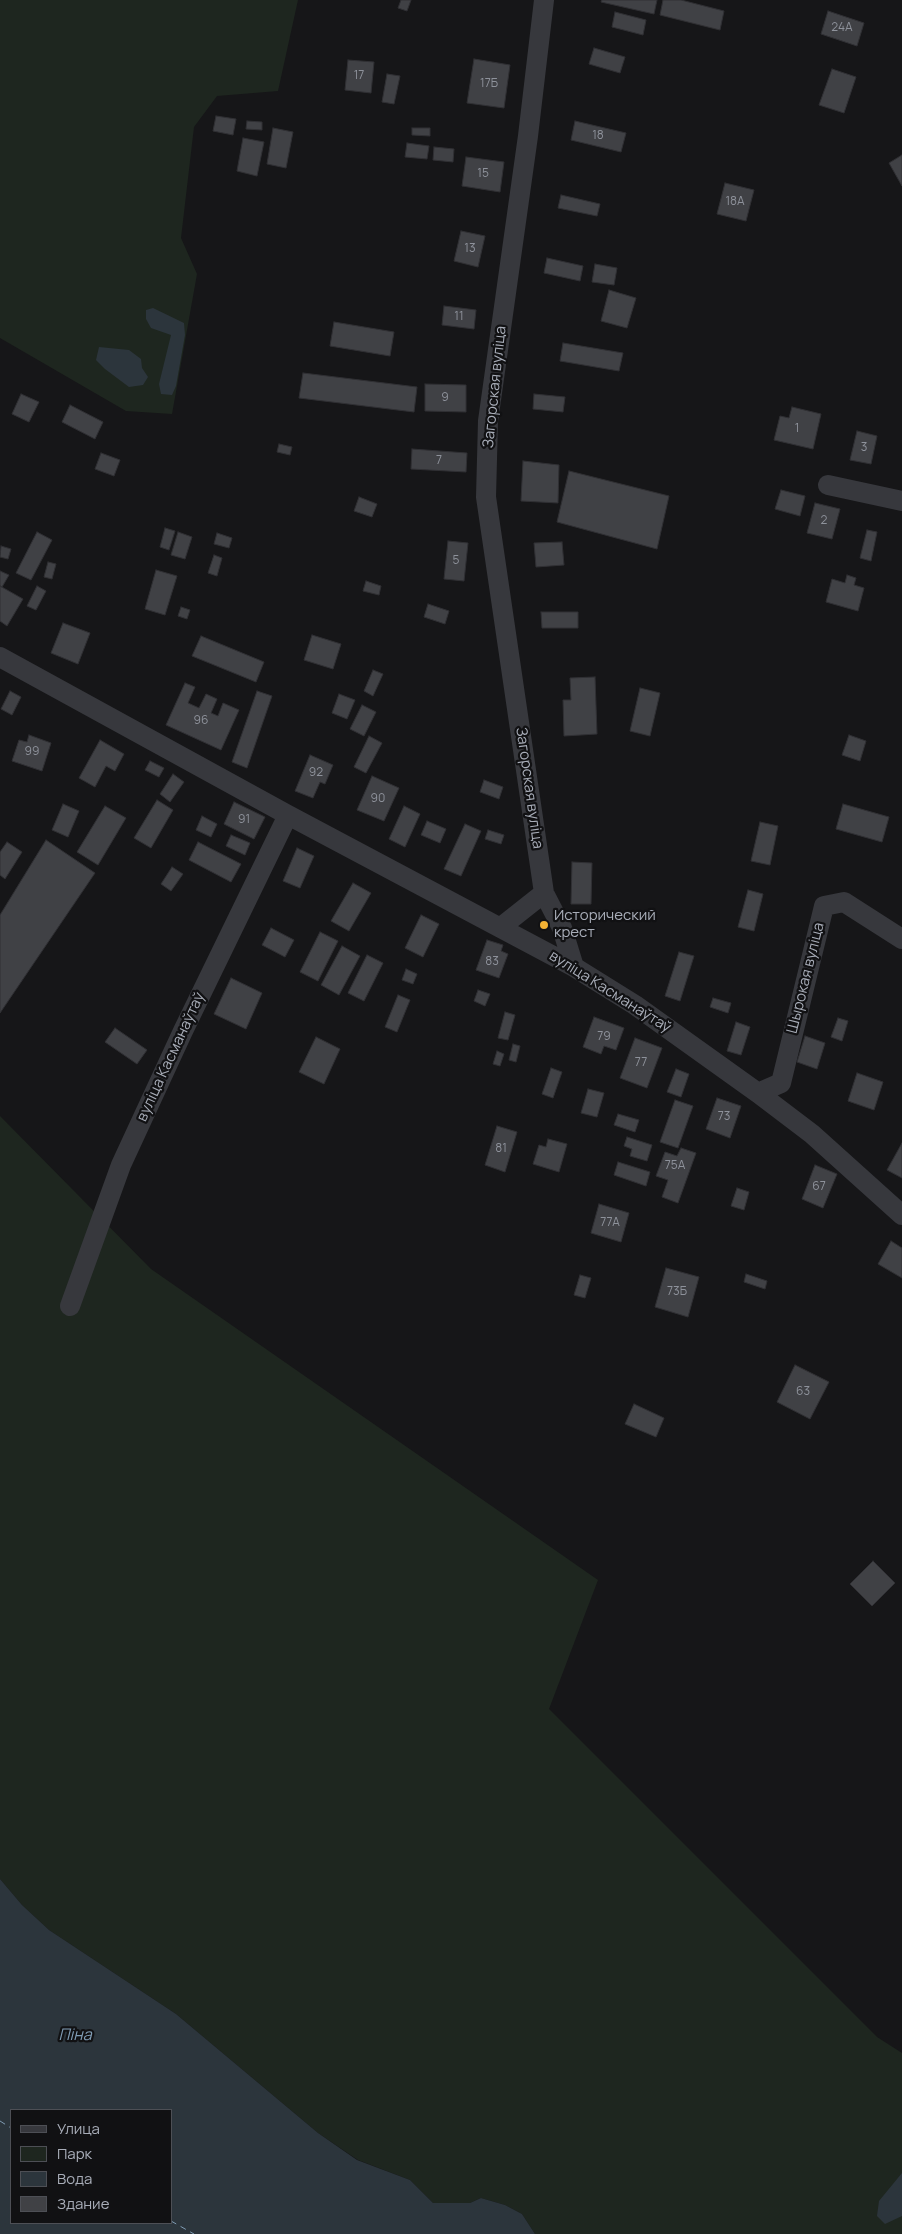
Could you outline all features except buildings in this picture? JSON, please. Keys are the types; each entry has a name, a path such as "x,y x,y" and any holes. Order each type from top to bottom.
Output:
{"street":[{"name":"Загорская вуліца","path":"544,0 528,136 488,421 486,497 544,893 562,928 574,967"},
{"path":"828,485 902,501"},
{"name":"вуліца Касманаўтаў","path":"0,657 288,815 574,967 635,1005 758,1093 812,1134 902,1215"},
{"name":"вуліца Касманаўтаў","path":"70,1306 121,1165 183,1031 288,815"},
{"path":"501,927 544,893"},
{"name":"Шырокая вуліца","path":"758,1093 781,1083 824,906 844,902 902,939"}],"green space":[{"path":"0,0 298,0 278,91 217,96 194,127 181,238 197,274 172,414 126,411 0,338"},
{"path":"0,1116 151,1269 598,1580 549,1709 877,2037 902,2053 902,2234 535,2234 522,2214 505,2205 481,2198 470,2203 433,2203 410,2180 358,2160 318,2133 176,2014 49,1930 22,1905 0,1879"}],"water":[{"path":"153,308 184,323 185,335 176,386 172,395 161,394 159,384 171,335 151,328 146,319 146,310"},
{"path":"99,347 129,350 141,359 142,368 148,377 143,385 129,387 105,369 96,360"},
{"name":"Піна","path":"0,1879 22,1905 49,1930 176,2014 318,2133 357,2160 410,2180 433,2203 470,2203 481,2198 505,2205 522,2214 535,2234 0,2234"},
{"path":"902,2173 902,2216 885,2224 877,2216 879,2201"}],"ferry route":[{"path":"0,2121 10,2127"},
{"path":"172,2222 194,2234"}],"place":[{"name":"Исторический крест","path":"544,925"}]}
